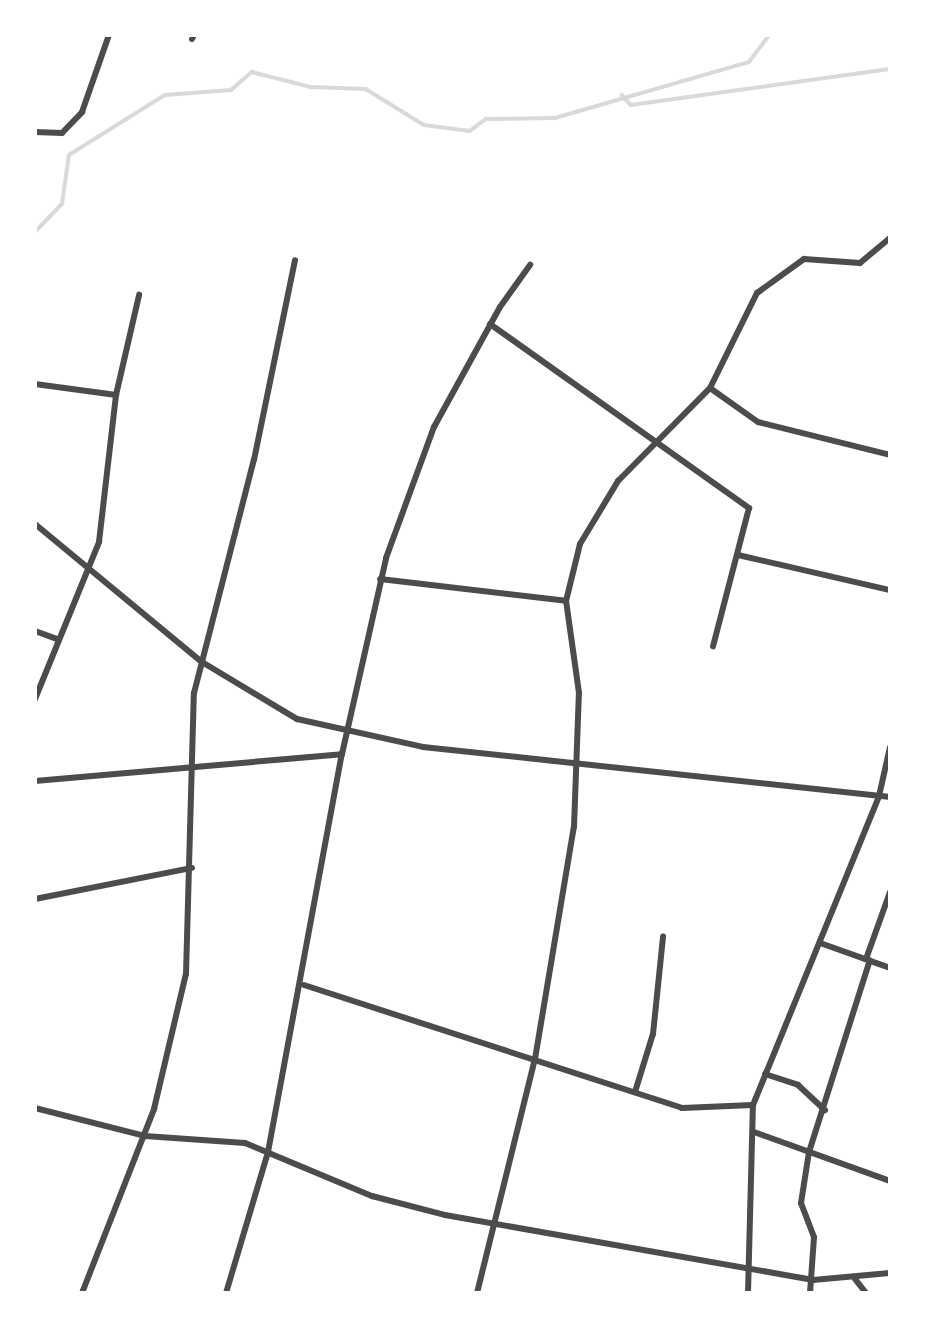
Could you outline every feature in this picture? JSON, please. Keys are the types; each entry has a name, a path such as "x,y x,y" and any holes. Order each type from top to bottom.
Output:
{"street":[{"path":"35,132 62,133 73,125 92,92 109,35"},
{"path":"477,1293 492,1223 535,1059 581,763 566,601 569,572 597,509 710,388 753,301 780,273 804,259 860,263 890,238"},
{"path":"82,1293 145,1136 186,974 192,868 191,766 202,662 254,460 295,260"},
{"path":"226,1293 268,1152 304,985 342,754 380,579 419,462 490,324 530,265"},
{"path":"35,699 57,639 90,568 107,498 116,395 139,295"},
{"path":"490,324 573,379 654,446 749,508 713,646"},
{"path":"35,384 116,395"},
{"path":"710,388 758,422 890,455"},
{"path":"35,524 202,662 288,715 412,746 890,797"},
{"path":"738,555 890,590"},
{"path":"380,579 566,601"},
{"path":"35,631 57,639"},
{"path":"748,1293 753,1105 823,944 879,796 890,747"},
{"path":"35,781 342,754"},
{"path":"35,898 192,868"},
{"path":"810,1293 814,1237 801,1203 809,1152 825,1110 890,892"},
{"path":"635,1093 653,1034 663,937"},
{"path":"823,944 890,968"},
{"path":"304,985 692,1110 753,1105"},
{"path":"765,1074 798,1084 825,1110"},
{"path":"35,1108 145,1136 232,1140 391,1202 492,1223 813,1280 855,1279 890,1273"},
{"path":"754,1132 890,1181"},
{"path":"855,1279 866,1293"}],"waterway":[{"path":"35,232 62,204 69,155 165,95 231,90 252,72 311,87 366,89 424,125 470,131 486,119 555,118 749,62 769,35"},
{"path":"622,95 631,105 890,69"}]}
